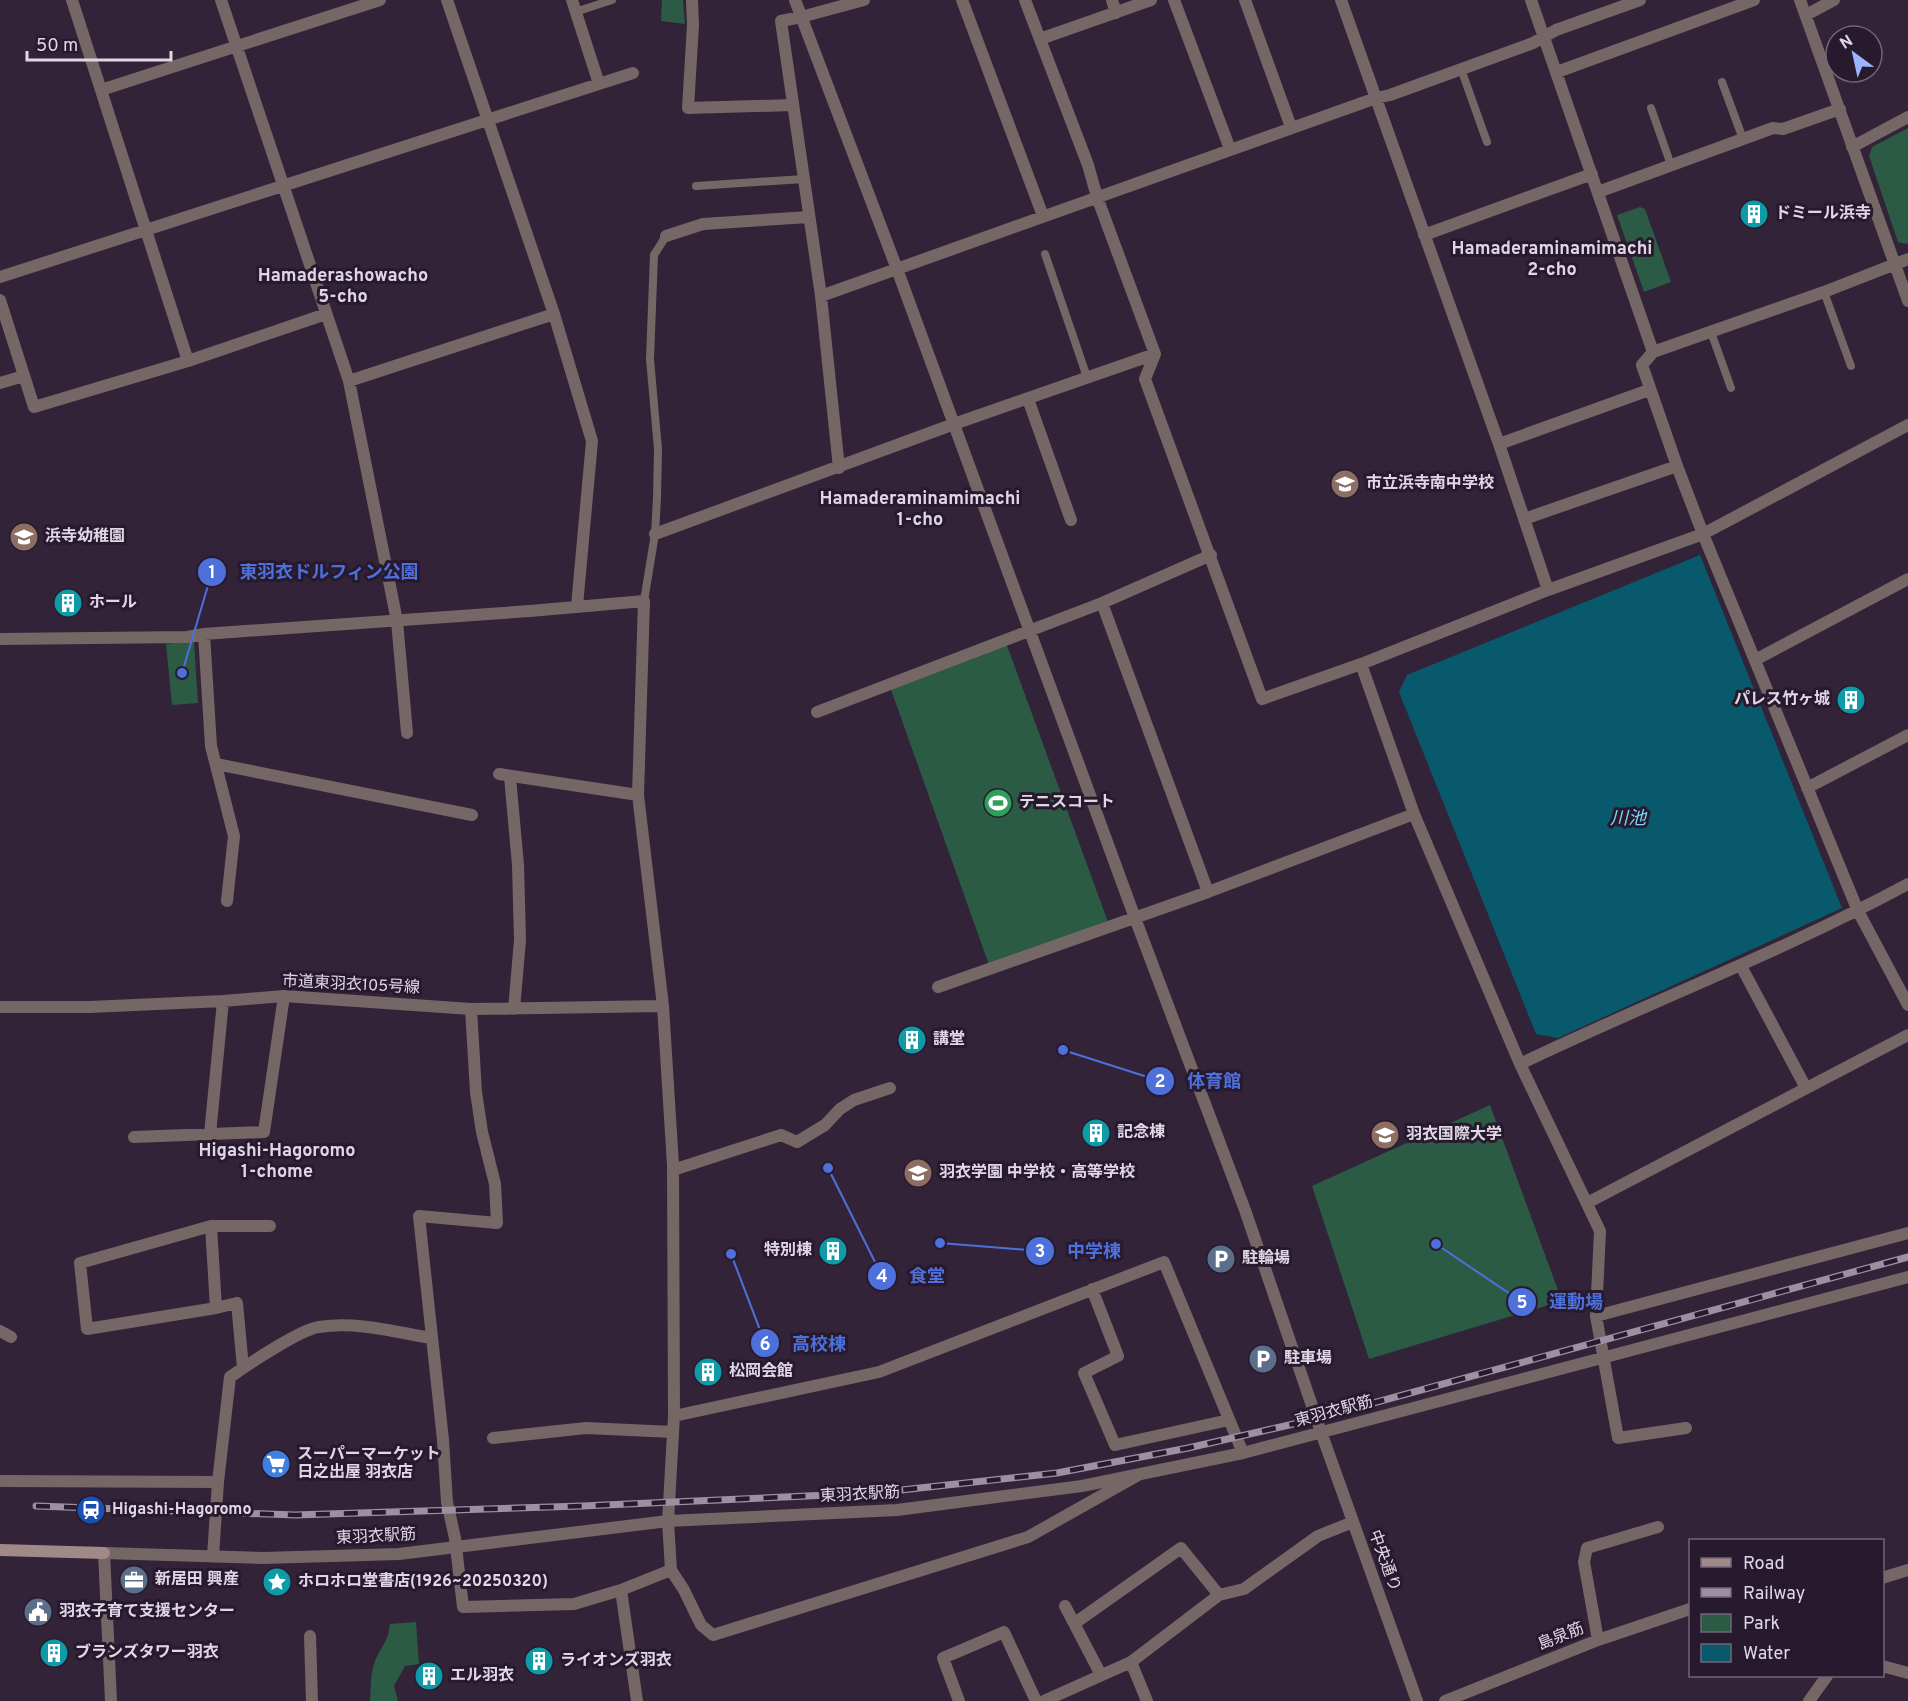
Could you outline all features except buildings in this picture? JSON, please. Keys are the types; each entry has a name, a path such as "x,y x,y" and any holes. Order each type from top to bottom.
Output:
{"main road":[{"path":"0,1550 104,1553"}],"street":[{"path":"72,0 188,360"},
{"path":"220,0 349,381 397,621 407,733"},
{"path":"101,90 380,0"},
{"path":"447,0 554,314 592,441 577,606"},
{"path":"692,0 693,25 688,108 793,105"},
{"name":"中央通り","path":"795,0 897,269 1135,918 1245,1210 1417,1701"},
{"path":"839,468 821,296 781,21 864,0"},
{"path":"962,0 1044,216"},
{"path":"1025,0 1088,165 1097,197 1155,354 1145,379 1262,699 1361,664 1548,590 1703,534 1908,425"},
{"path":"1112,0 1116,13"},
{"path":"1040,39 1151,0"},
{"path":"1174,0 1230,149"},
{"path":"1245,0 1291,127"},
{"path":"1341,0 1499,444 1548,590"},
{"path":"1531,0 1653,352"},
{"path":"821,296 1291,127 1390,95 1533,43 1556,30 1640,0"},
{"path":"1557,72 1755,0"},
{"path":"1800,0 1908,301"},
{"path":"1806,15 1834,0"},
{"path":"574,6 599,84"},
{"path":"0,277 633,73"},
{"path":"1598,192 1773,128 1783,129 1840,109"},
{"path":"1852,147 1908,117"},
{"path":"1424,235 1592,174"},
{"path":"666,236 703,224 809,217"},
{"path":"1908,259 1824,292 1653,352 1642,365 1649,390 1703,534 1858,911 1908,1005"},
{"path":"0,300 34,406 188,360 326,314"},
{"path":"349,381 554,314"},
{"path":"655,534 954,424 1155,354"},
{"path":"0,383 24,376"},
{"path":"1499,444 1649,390"},
{"path":"1028,399 1071,520"},
{"path":"1524,519 1677,466"},
{"path":"817,712 1102,603 1211,555"},
{"path":"1755,660 1908,579"},
{"path":"0,639 187,638 204,634 644,601 638,795 663,1006 673,1170 674,1416 668,1521 671,1570 684,1590 701,1625 713,1635 1028,1537 1140,1474"},
{"path":"1102,603 1208,892"},
{"path":"204,634 211,746 234,836 227,901"},
{"path":"1361,664 1414,814 1520,1064 1600,1231 1596,1316 1618,1438 1686,1428"},
{"path":"1808,788 1908,735"},
{"path":"216,764 472,816"},
{"path":"514,1009 520,939 518,865 505,775 638,795"},
{"path":"938,987 1208,892 1414,814"},
{"path":"1520,1064 1741,966 1858,911 1908,884"},
{"path":"1741,966 1806,1088"},
{"path":"134,1137 264,1132 284,996"},
{"name":"市道東羽衣105号線","path":"0,1007 90,1007 284,996 471,1009 663,1006"},
{"path":"210,1134 223,1001"},
{"path":"471,1009 476,1092 482,1132 495,1184 497,1223 419,1216 443,1440 447,1502 463,1607 574,1604 621,1590 671,1570"},
{"path":"1587,1203 1908,1035"},
{"path":"673,1170 781,1135 797,1142 825,1125 840,1109 854,1100 890,1088"},
{"path":"243,1368 237,1303 87,1329 80,1263 211,1226 270,1226"},
{"path":"211,1226 216,1308"},
{"path":"1596,1316 1908,1233"},
{"path":"674,1416 879,1372 1164,1262 1243,1453"},
{"name":"東羽衣駅筋","path":"104,1553 274,1558 399,1554 668,1521 897,1510 1082,1486 1243,1453 1908,1277"},
{"path":"1092,1289 1118,1356 1084,1372 1115,1444 1229,1420"},
{"path":"213,1556 218,1482 230,1377 317,1327 361,1326 431,1338"},
{"path":"493,1438 586,1428 673,1432"},
{"path":"0,1481 218,1482"},
{"path":"1044,1701 1131,1662 1219,1595 1244,1589 1318,1536 1353,1522"},
{"path":"1598,1640 1584,1562 1587,1548 1658,1527"},
{"path":"1075,1623 1181,1548 1219,1595"},
{"path":"104,1553 111,1701"},
{"path":"1884,1577 1908,1570"},
{"path":"621,1590 637,1701"},
{"path":"1065,1606 1101,1675"},
{"name":"島泉筋","path":"1445,1701 1598,1640 1689,1609"},
{"path":"959,1701 943,1658 1004,1632 1036,1701"},
{"path":"310,1636 312,1701"},
{"path":"1131,1662 1147,1701"},
{"path":"1884,1667 1908,1673"},
{"path":"1809,1701 1826,1677"}],"lane":[{"path":"574,6 612,0"},
{"path":"1461,69 1487,142"},
{"path":"1722,82 1743,139"},
{"path":"1651,108 1671,165"},
{"path":"696,186 804,179"},
{"path":"644,601 655,534 658,449 650,359 653,267 654,255 666,236"},
{"path":"1045,254 1087,377"},
{"path":"1824,292 1851,366"},
{"path":"1711,332 1731,388"}],"green space":[{"path":"662,0 683,0 685,24 661,21"},
{"path":"1908,128 1908,243 1906,244 1898,242 1869,156 1872,147"},
{"path":"1640,207 1645,209 1671,282 1644,292 1617,215"},
{"name":"テニスコート","path":"1005,640 1108,922 989,965 889,684"},
{"path":"194,641 198,703 172,705 166,644"},
{"path":"1490,1105 1562,1301 1369,1359 1312,1186"},
{"path":"416,1622 419,1664 405,1666 394,1686 398,1701 370,1701 373,1666 386,1640 390,1624"}],"water":[{"name":"川池","path":"1700,555 1842,908 1558,1038 1536,1034 1399,692 1407,675"}],"railway":[{"path":"36,1506 295,1515 582,1506 874,1493 1057,1473 1188,1448 1311,1420 1908,1257"}],"place":[{"name":"ドミール浜寺","path":"1754,214"},
{"name":"市立浜寺南中学校","path":"1345,484"},
{"name":"浜寺幼稚園","path":"24,537"},
{"name":"ホール","path":"68,603"},
{"name":"東羽衣ドルフィン公園","path":"182,673"},
{"name":"パレス竹ヶ城","path":"1851,700"},
{"name":"テニスコート","path":"998,803"},
{"name":"講堂","path":"912,1040"},
{"name":"体育館","path":"1063,1050"},
{"name":"記念棟","path":"1096,1133"},
{"name":"羽衣国際大学","path":"1385,1135"},
{"name":"食堂","path":"828,1168"},
{"name":"羽衣学園 中学校・高等学校","path":"918,1173"},
{"name":"中学棟","path":"940,1243"},
{"name":"運動場","path":"1436,1244"},
{"name":"特別棟","path":"833,1251"},
{"name":"高校棟","path":"731,1254"},
{"name":"駐輪場","path":"1221,1259"},
{"name":"駐車場","path":"1263,1359"},
{"name":"松岡会館","path":"708,1372"},
{"name":"スーパーマーケット 日之出屋 羽衣店","path":"276,1464"},
{"name":"Higashi-Hagoromo","path":"91,1510"},
{"name":"新居田 興産","path":"134,1580"},
{"name":"ホロホロ堂書店(1926~20250320)","path":"277,1582"},
{"name":"羽衣子育て支援センター","path":"38,1612"},
{"name":"ブランズタワー羽衣","path":"54,1653"},
{"name":"ライオンズ羽衣","path":"539,1661"},
{"name":"エル羽衣","path":"429,1676"}],"district":[{"name":"Hamaderaminamimachi 2-cho","path":"1552,259"},
{"name":"Hamaderashowacho 5-cho","path":"343,286"},
{"name":"Hamaderaminamimachi 1-cho","path":"920,509"},
{"name":"Higashi-Hagoromo 1-chome","path":"277,1161"}]}
